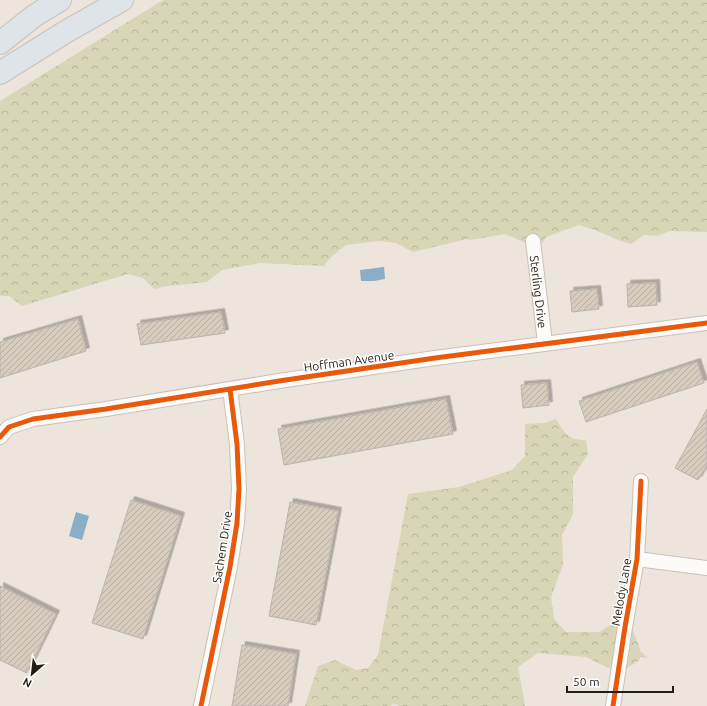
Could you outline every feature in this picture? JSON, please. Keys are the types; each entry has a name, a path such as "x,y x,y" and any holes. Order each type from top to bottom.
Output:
{"main road":[{"path":"0,33 34,16 60,0"},
{"path":"0,73 67,31 122,0"},
{"path":"0,43 34,16"}],"street":[{"name":"Sterling Drive","path":"533,241 545,343"},
{"name":"Hoffman Avenue","path":"0,437 9,427 33,419 106,409 279,381 545,343 707,323"},
{"name":"Sachem Drive","path":"201,706 230,567 237,523 239,489 237,444 230,389"},
{"name":"Melody Lane","path":"613,706 624,627 637,559 641,481"},
{"path":"637,559 707,568"}],"green space":[{"path":"163,0 707,0 707,232 670,231 657,236 644,235 631,244 579,225 546,237 539,249 505,234 471,240 467,239 413,252 396,243 379,241 346,245 330,258 324,266 260,263 222,270 207,282 154,289 143,278 128,274 22,306 9,296 0,296 0,101"},
{"path":"556,419 568,435 575,439 586,440 588,454 573,477 573,514 562,535 563,565 551,597 554,619 566,632 599,632 631,613 632,628 641,652 648,658 641,657 637,662 619,673 586,657 538,653 518,667 525,706 400,706 394,704 390,706 305,706 318,666 335,660 356,670 368,668 378,655 408,494 459,487 512,470 525,456 525,424 544,423"}],"water":[{"path":"384,267 385,279 361,281 360,270"},
{"path":"76,512 89,516 82,540 69,536"}],"building":[{"path":"656,283 657,305 628,307 627,284"},
{"path":"597,289 599,309 572,312 570,291"},
{"path":"221,312 225,333 141,345 137,324"},
{"path":"78,319 86,351 0,378 0,342"},
{"path":"697,362 704,383 586,422 579,401"},
{"path":"547,383 549,405 523,408 521,385"},
{"path":"446,399 453,434 284,465 278,429"},
{"path":"707,409 707,465 698,480 675,468"},
{"path":"131,500 181,516 143,639 92,623"},
{"path":"290,502 338,511 316,625 269,616"},
{"path":"0,586 56,614 27,673 0,660"},
{"path":"242,645 296,654 288,706 232,706"}],"cycle path":[{"path":"0,437 9,427 33,419 435,358 707,323"},
{"path":"201,706 230,567 237,523 239,489 237,444 230,389"},
{"path":"613,706 637,559 641,481"}]}
